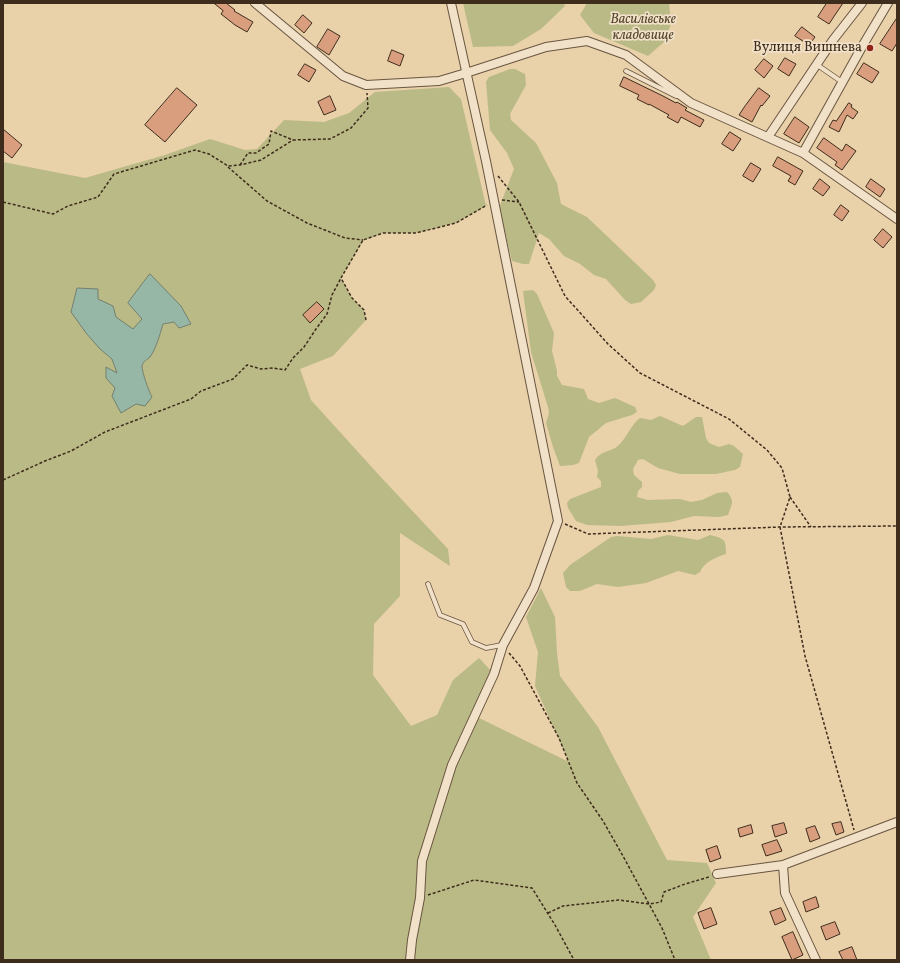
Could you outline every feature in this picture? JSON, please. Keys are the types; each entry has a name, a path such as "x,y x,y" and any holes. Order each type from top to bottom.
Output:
{"street":[{"path":"255,3 343,76 366,85 439,81 466,74 546,47 587,41 626,55 691,103 803,153 897,219"},
{"path":"410,960 412,940 420,898 422,861 452,765 494,674 503,645 534,588 558,521 493,199 451,3"},
{"path":"768,137 816,64 862,3"},
{"path":"803,153 888,3"},
{"path":"717,874 782,865 897,822"},
{"path":"782,865 784,893 816,960"}],"lane":[{"path":"816,64 842,82"},
{"path":"626,71 691,103"},
{"path":"428,584 440,615 463,624 472,642 486,648 503,645"}],"path":[{"path":"240,165 248,153 256,153 269,144 272,132 293,140 330,139 351,128 368,108 366,85"},
{"path":"228,166 261,160 293,140"},
{"path":"3,202 52,214 68,206 98,197 114,174 195,150 209,154 228,166 267,201 307,223 345,238 363,240 383,233 416,233 456,223 486,206"},
{"path":"495,173 519,202 565,296 608,344 640,373 729,420 767,450 782,468 790,497 811,527"},
{"path":"493,199 519,202"},
{"path":"3,480 71,451 105,432 191,399 201,391 233,379 247,365 261,369 273,368 285,370 293,358 304,347 327,314 332,295 363,240"},
{"path":"341,278 352,298 364,310 366,320"},
{"path":"790,497 780,528 805,656 856,838"},
{"path":"558,521 588,534 811,527 897,526"},
{"path":"503,645 520,666 559,738 577,783 603,821 623,856 662,928 675,960"},
{"path":"548,913 563,906 619,900 649,904 661,902 664,892 717,874"},
{"path":"420,898 474,880 532,888 548,913 574,960"}],"green space":[{"path":"463,3 564,3 565,6 541,29 513,46 473,47"},
{"name":"Василівське кладовище","path":"587,3 669,3 671,24 664,42 648,56 594,33 580,15"},
{"path":"510,69 515,69 525,74 526,85 510,114 511,120 536,143 557,183 561,204 587,217 653,280 656,285 654,290 641,302 631,304 625,300 606,279 594,275 580,264 564,256 549,239 539,233 529,264 512,261 499,208 514,169 507,153 490,130 486,82 489,77"},
{"path":"449,87 461,99 486,206 456,223 416,233 383,233 363,241 341,278 352,298 364,310 366,320 333,356 300,369 311,400 448,549 450,566 400,533 400,596 374,624 373,675 411,726 437,715 453,680 479,658 494,674 475,716 569,762 535,686 538,652 526,617 541,588 555,617 560,676 598,727 667,860 707,863 716,883 693,917 711,960 3,960 3,162 85,178 165,155 210,139 245,150 257,149 284,120 324,122 349,113 375,92","holes":["90,289 98,290 98,299 116,317 133,330 142,319 181,306 191,324 179,328 174,322 163,324 158,341 150,356 142,366 152,397 136,403 121,412 115,388 118,374 112,359 100,349"]},
{"path":"533,290 537,294 554,333 552,351 557,376 562,385 584,389 588,399 599,403 615,398 635,407 637,412 606,423 589,437 579,463 573,465 560,466 546,423 549,413 548,407 531,352 523,291"},
{"path":"660,416 683,426 696,417 702,417 706,438 709,443 719,447 729,444 734,446 743,454 740,467 735,470 716,474 680,474 658,468 643,459 638,460 633,469 634,475 642,482 642,487 638,491 637,497 648,500 680,499 691,502 702,500 717,493 727,492 732,500 728,515 719,517 694,516 671,522 620,526 587,525 576,521 568,508 567,503 570,499 601,487 601,481 597,477 598,471 595,460 597,457 619,445 640,418 651,420"},
{"path":"668,535 698,540 710,535 724,540 726,545 726,554 711,560 704,565 700,572 695,575 678,571 646,583 618,587 597,584 580,591 570,591 566,587 563,573 570,565 611,537 617,536 651,539"}],"shaded area":[{"path":"150,274 181,306 191,324 179,328 174,322 163,324 154,350 142,366 152,397 145,406 136,404 121,413 112,396 115,388 106,378 106,367 117,373 112,359 100,349 86,333 71,312 77,288 98,289 98,299 113,306 116,317 133,329 142,319 128,303"}],"building":[{"path":"214,3 226,3 235,10 234,11 253,22 247,32 221,14 223,11"},
{"path":"827,3 843,3 829,24 818,17"},
{"path":"303,15 312,23 304,33 295,25"},
{"path":"897,18 897,43 892,51 880,44"},
{"path":"802,27 815,37 809,45 795,36"},
{"path":"328,29 340,36 329,55 317,47"},
{"path":"392,50 404,55 400,66 388,61"},
{"path":"785,58 796,64 789,76 778,69"},
{"path":"764,59 773,66 764,78 755,70"},
{"path":"864,63 879,72 872,83 857,74"},
{"path":"305,64 316,70 309,82 298,75"},
{"path":"624,77 687,108 685,110 704,120 700,127 681,117 678,123 667,117 669,115 637,99 639,95 620,86"},
{"path":"177,88 197,105 165,142 145,125"},
{"path":"759,88 770,96 762,106 761,105 752,122 739,115"},
{"path":"330,96 336,110 324,115 318,102"},
{"path":"849,103 852,105 851,107 858,112 853,119 847,115 839,132 829,127 833,120 836,121"},
{"path":"795,117 809,127 799,143 784,134"},
{"path":"3,129 22,145 12,158 3,151"},
{"path":"730,132 741,139 733,151 722,144"},
{"path":"824,138 842,151 846,144 856,151 842,170 835,165 837,162 817,148"},
{"path":"778,157 803,171 795,185 788,181 791,176 773,166"},
{"path":"751,163 761,169 753,182 743,176"},
{"path":"820,179 830,187 823,196 813,189"},
{"path":"871,179 885,189 880,197 866,187"},
{"path":"841,205 849,211 842,221 834,215"},
{"path":"883,229 892,237 883,248 874,240"},
{"path":"317,302 324,309 310,323 303,315"},
{"path":"841,822 844,832 836,835 832,824"},
{"path":"784,823 787,833 775,837 772,826"},
{"path":"751,825 753,833 740,837 738,829"},
{"path":"815,826 820,838 810,842 806,829"},
{"path":"777,840 782,851 766,856 762,845"},
{"path":"717,846 721,858 710,862 706,850"},
{"path":"816,897 819,907 806,912 803,902"},
{"path":"711,908 717,924 704,929 698,913"},
{"path":"781,908 786,920 775,925 770,912"},
{"path":"835,922 840,934 826,940 821,927"},
{"path":"793,932 803,955 792,960 782,937"},
{"path":"852,947 857,960 843,960 839,952"}],"place":[{"name":"Вулиця Вишнева","path":"870,48"}]}
